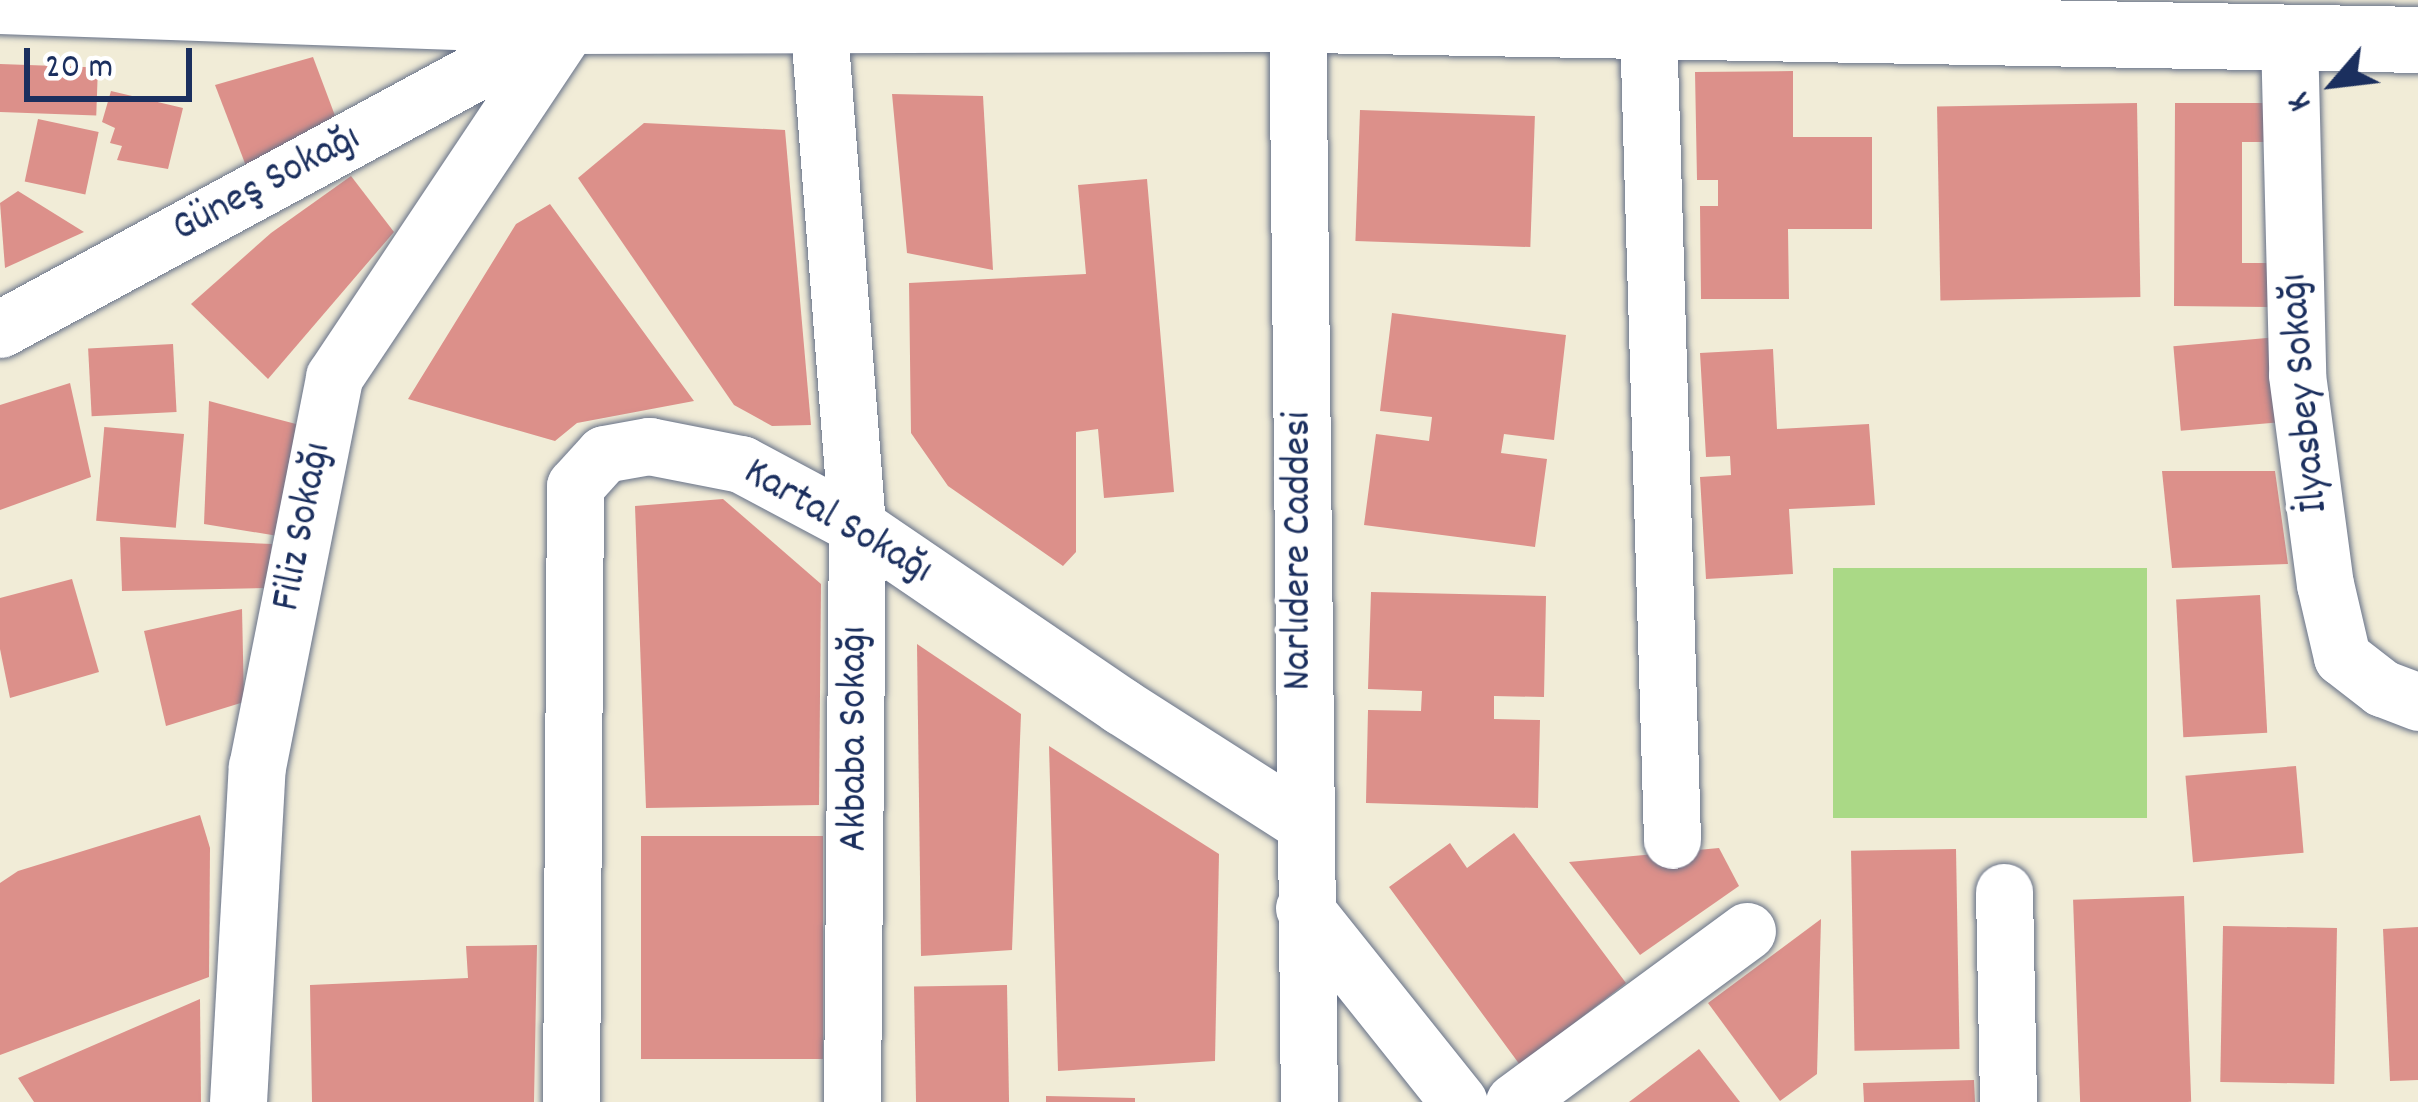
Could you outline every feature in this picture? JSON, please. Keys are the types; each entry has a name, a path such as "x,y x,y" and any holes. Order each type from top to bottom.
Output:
{"main road":[{"path":"2399,0 2418,0"},
{"path":"0,1 818,17 1297,10 1648,26 2418,40"}],"street":[{"name":"Güneş Sokağı","path":"0,329 582,10"},
{"name":"Filiz Sokağı","path":"238,1102 257,767 334,376 582,10"},
{"name":"Narlıdere Caddesi","path":"1297,10 1301,821 1309,1102"},
{"name":"Akbaba Sokağı","path":"818,17 857,526 852,1102"},
{"path":"1648,26 1672,840"},
{"name":"İlyasbey Sokağı","path":"2289,36 2297,375 2325,584 2342,657 2382,688 2418,702"},
{"name":"Kartal Sokağı","path":"571,1102 575,486 604,454 650,446 741,464 857,526 1120,706 1301,821"},
{"path":"2004,892 2008,1102"},
{"path":"1304,908 1459,1102"},
{"path":"1514,1102 1747,932"}],"green space":[{"path":"1833,568 2147,568 2147,818 1833,818"}],"building":[{"path":"313,57 337,121 246,166 215,85"},
{"path":"0,64 98,67 96,115 0,112"},
{"path":"1793,71 1793,137 1872,137 1872,229 1788,229 1789,299 1701,299 1700,206 1718,206 1718,180 1697,180 1695,72"},
{"path":"111,91 183,108 168,169 117,160 122,146 110,143 115,128 102,122"},
{"path":"892,94 983,96 993,270 907,253"},
{"path":"2137,103 2140,297 1940,300 1937,106"},
{"path":"2175,103 2269,103 2268,142 2242,142 2242,263 2268,263 2268,307 2174,306"},
{"path":"1360,110 1535,116 1530,247 1355,241"},
{"path":"38,119 99,132 85,194 25,182"},
{"path":"644,123 785,130 811,425 772,426 734,405 578,178"},
{"path":"351,176 394,232 268,379 191,304 271,233"},
{"path":"1147,179 1174,492 1104,498 1098,429 1076,432 1076,552 1063,566 948,486 911,433 909,283 1086,274 1078,185"},
{"path":"18,191 84,232 5,268 0,203"},
{"path":"550,204 694,401 577,423 555,441 408,399 516,224"},
{"path":"1392,313 1566,335 1554,440 1504,434 1501,453 1547,459 1535,547 1364,525 1376,434 1429,441 1432,417 1380,411"},
{"path":"2278,337 2285,422 2181,431 2173,346"},
{"path":"173,344 177,412 92,416 88,348"},
{"path":"1773,349 1777,429 1869,424 1875,505 1789,509 1793,574 1706,579 1700,477 1731,475 1730,456 1706,457 1700,353"},
{"path":"70,383 91,477 0,510 0,405"},
{"path":"209,401 296,424 278,536 204,524"},
{"path":"104,427 184,434 176,528 96,521"},
{"path":"2162,471 2275,471 2288,564 2172,568"},
{"path":"723,499 821,584 819,805 646,808 635,506"},
{"path":"120,537 272,544 267,588 122,591"},
{"path":"72,579 99,672 10,698 0,649 0,598"},
{"path":"1371,592 1546,596 1544,697 1494,696 1494,719 1540,720 1538,808 1366,803 1368,710 1421,711 1422,691 1368,689"},
{"path":"2260,595 2267,733 2183,737 2176,599"},
{"path":"242,609 244,702 166,726 144,631"},
{"path":"917,644 1021,714 1012,950 921,956"},
{"path":"1049,746 1219,854 1215,1061 1058,1071"},
{"path":"2296,766 2304,853 2193,862 2185,776"},
{"path":"200,815 210,848 209,977 0,1055 0,883 18,871"},
{"path":"1514,833 1626,983 1520,1065 1389,887 1450,843 1467,868"},
{"path":"641,836 823,836 823,1059 641,1059"},
{"path":"1719,848 1739,886 1640,955 1569,862"},
{"path":"1956,849 1959,1049 1855,1051 1851,851"},
{"path":"2184,896 2191,1102 2080,1102 2073,900"},
{"path":"1821,919 1817,1074 1780,1101 1708,1003"},
{"path":"2223,926 2337,928 2334,1084 2220,1082"},
{"path":"2418,927 2418,1080 2390,1081 2383,929"},
{"path":"537,945 534,1102 312,1102 310,985 468,978 466,946"},
{"path":"1007,985 1009,1102 916,1102 914,987"},
{"path":"200,999 201,1102 34,1102 18,1078"},
{"path":"1699,1049 1740,1102 1629,1102"},
{"path":"1974,1080 1975,1102 1864,1102 1863,1083"},
{"path":"1046,1096 1135,1098 1135,1102 1046,1102"}]}
